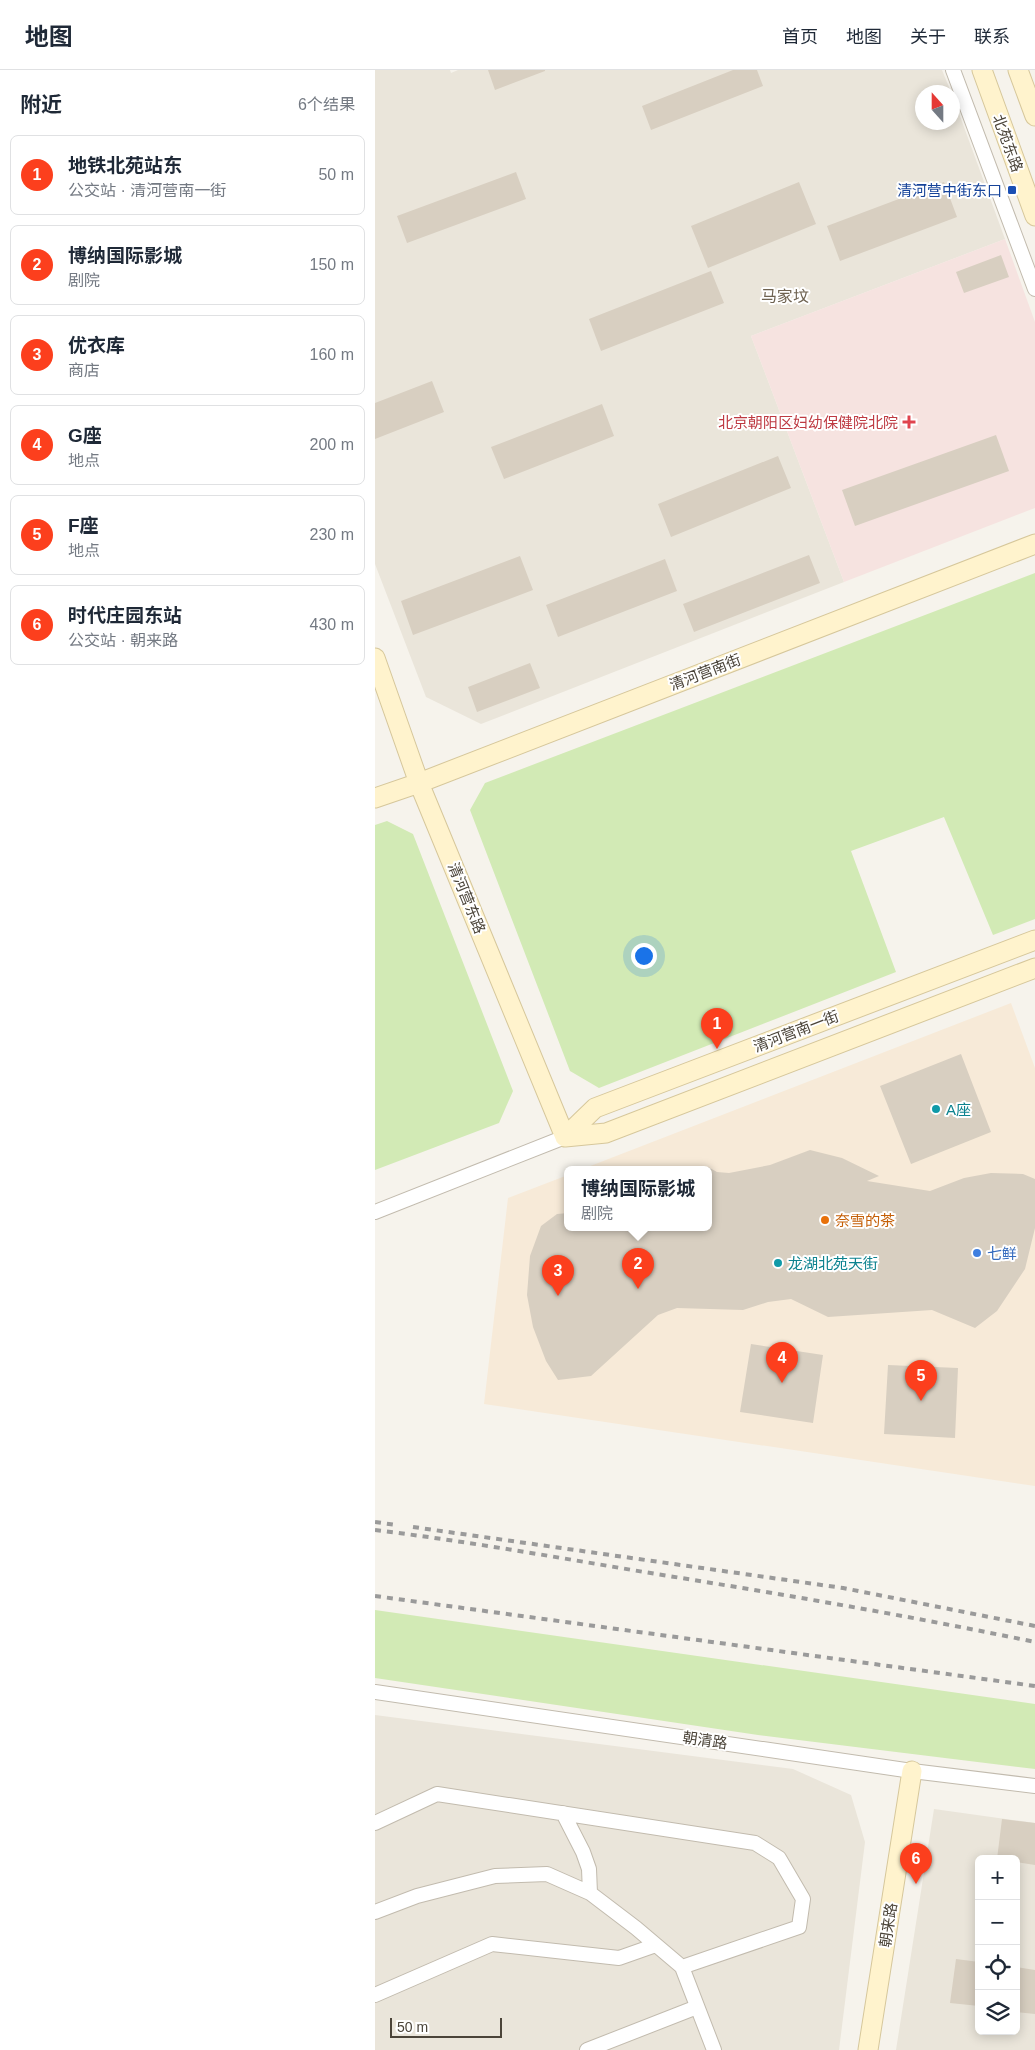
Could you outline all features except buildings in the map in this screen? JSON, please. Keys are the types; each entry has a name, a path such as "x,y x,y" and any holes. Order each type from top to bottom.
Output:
{"street":[{"path":"953,70 1035,289"},
{"name":"北苑东路","path":"982,70 1035,216"},
{"path":"1018,70 1035,116"},
{"name":"清河营南街","path":"375,798 419,783 1035,544"},
{"name":"清河营东路","path":"375,658 419,783 565,1137"},
{"name":"清河营南一街","path":"565,1137 595,1108 1035,940"},
{"name":"清河营南一街","path":"375,1212 565,1137 605,1133 1035,968"},
{"name":"朝清路","path":"375,1692 912,1770 1035,1786"},
{"name":"朝来路","path":"868,2050 912,1770"},
{"path":"375,1822 437,1794 755,1842 779,1858 803,1899 799,1927 682,1967"},
{"path":"563,1813 589,1869 590,1893"},
{"path":"375,1912 417,1896 495,1876 547,1874 590,1893 682,1967 714,2050"},
{"path":"375,1995 492,1944 619,1958 656,1945"},
{"path":"587,2050 697,2007"}],"shaded area":[{"path":"375,70 450,70 451,73 458,70 942,70 948,85 915,85 915,130 960,130 960,116 1005,239 751,336 844,582 481,724 426,697 375,564"},
{"name":"北京朝阳区妇幼保健院北院","path":"1005,239 1035,322 1035,508 844,582 751,336"},
{"path":"1011,1003 1035,1068 1035,1486 484,1404 508,1198 564,1177 564,1231 712,1231 712,1166 590,1166"},
{"path":"375,1715 793,1769 851,1795 865,1842 839,2050 375,2050"},
{"path":"934,1809 1035,1823 1035,2050 896,2050"}],"green space":[{"path":"1035,573 1035,919 993,935 944,817 851,851 896,972 599,1088 570,1071 470,810 485,783"},
{"path":"387,821 413,834 513,1091 499,1123 375,1170 375,825"},
{"path":"375,1610 1035,1704 1035,1769 758,1735 375,1678"}],"railway":[{"path":"375,1522 396,1525"},
{"path":"413,1527 843,1588 1035,1626"},
{"path":"375,1530 442,1539 791,1596 1035,1642"},
{"path":"375,1596 1035,1686"}],"place":[{"name":"清河营中街东口","path":"1012,190"},
{"name":"北京朝阳区妇幼保健院北院","path":"909,422"},
{"name":"地铁北苑站东","path":"717,1049"},
{"name":"A座","path":"936,1109"},
{"name":"奈雪的茶","path":"825,1220"},
{"name":"七鲜","path":"977,1253"},
{"name":"龙湖北苑天街","path":"778,1263"},
{"name":"博纳国际影城","path":"638,1289"},
{"name":"优衣库","path":"558,1296"},
{"name":"G座","path":"782,1383"},
{"name":"F座","path":"921,1401"},
{"name":"时代庄园东站","path":"916,1884"}],"district":[{"name":"马家坟","path":"785,296"}]}
